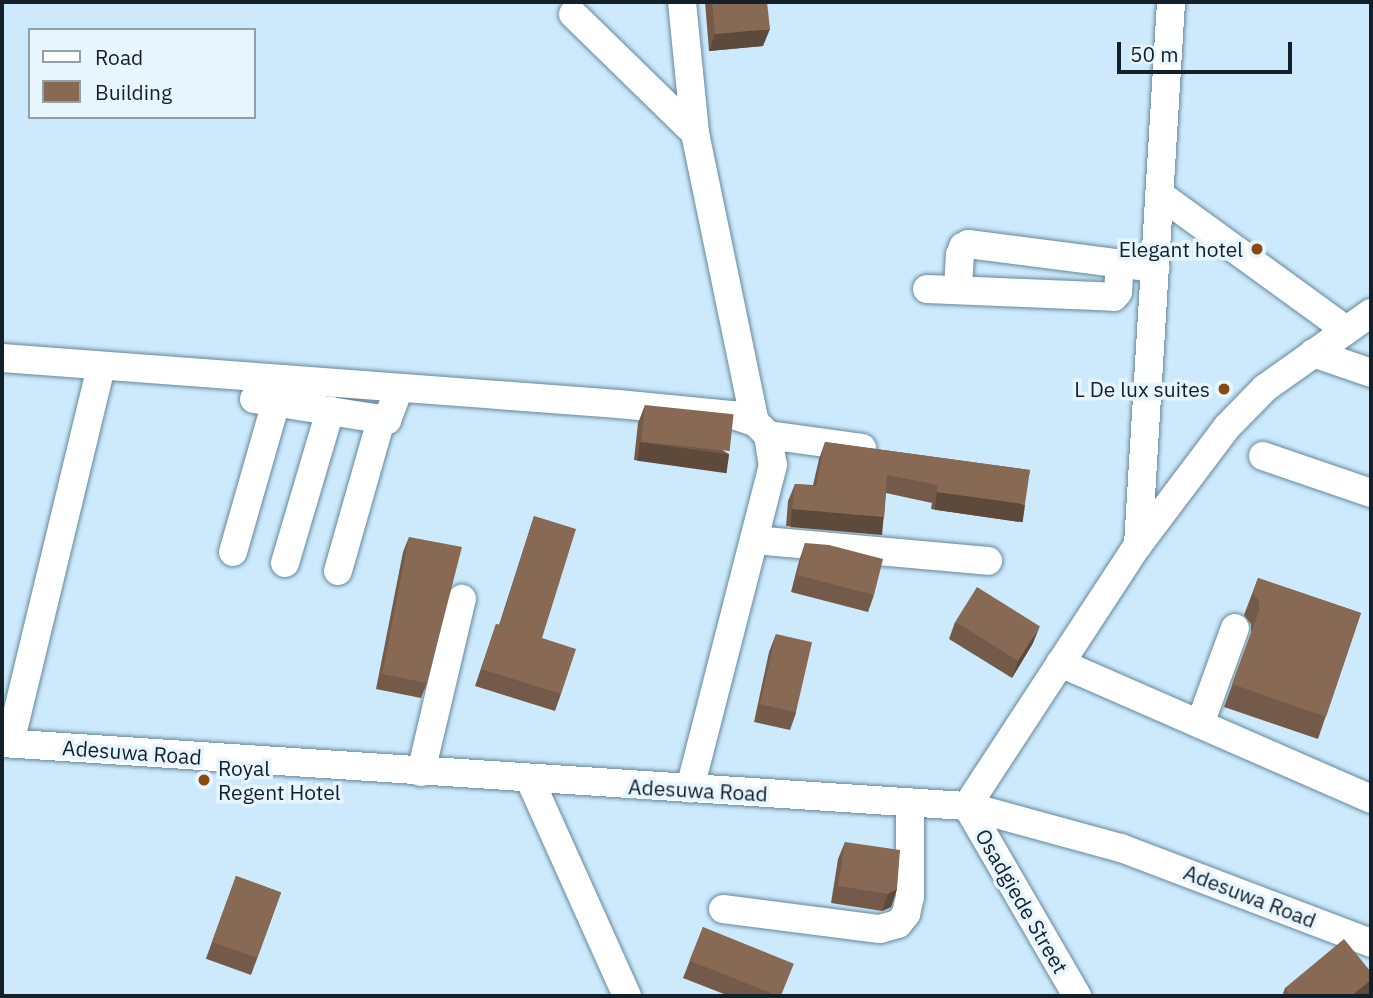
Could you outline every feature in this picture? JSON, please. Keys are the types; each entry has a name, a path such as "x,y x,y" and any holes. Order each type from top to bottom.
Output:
{"street":[{"path":"682,2 695,133 761,428 773,465 690,789"},
{"path":"1138,545 1171,2"},
{"path":"573,14 695,133"},
{"path":"1159,194 1346,330"},
{"path":"958,290 960,255 962,247 968,244 1155,268"},
{"path":"927,289 1114,297 1118,292 1120,264"},
{"path":"967,806 1138,545 1227,427 1265,388 1371,313"},
{"path":"1313,353 1371,373"},
{"path":"2,358 733,415 761,428 887,452"},
{"path":"6,743 101,367"},
{"path":"233,552 265,401 381,420 391,415 399,388"},
{"path":"285,563 330,411"},
{"path":"338,571 381,420"},
{"path":"1263,456 1371,493"},
{"path":"754,540 988,561"},
{"path":"421,772 462,599"},
{"path":"1200,724 1235,628"},
{"path":"1060,663 1371,799"},
{"name":"Adesuwa Road","path":"6,743 530,780 967,806 1121,848 1371,943"},
{"path":"530,780 628,996"},
{"path":"723,909 880,929 898,924 906,914 911,897 910,803"},
{"name":"Osadgiede Street","path":"967,806 1077,996"}],"building":[{"path":"712,2 767,2 770,29 715,34"},
{"path":"645,405 734,414 730,451 641,442"},
{"path":"825,442 1030,470 1025,504 937,492 938,485 887,475 884,517 792,509 795,484 816,486"},
{"path":"534,516 576,529 542,638 576,649 561,694 481,669 496,624 500,625"},
{"path":"409,537 462,547 427,683 382,674"},
{"path":"805,543 829,545 883,559 874,595 797,575"},
{"path":"1258,578 1361,613 1326,717 1232,684 1259,611 1259,602 1253,592"},
{"path":"977,587 1040,626 1018,661 955,622"},
{"path":"776,634 812,642 796,712 760,704"},
{"path":"845,842 900,850 897,889 888,894 838,886"},
{"path":"236,876 281,892 257,958 212,942"},
{"path":"703,927 794,964 781,996 778,996 690,960"},
{"path":"1344,939 1371,972 1371,980 1351,996 1291,996 1285,988"}],"place":[{"name":"Elegant hotel","path":"1257,249"},
{"name":"L De lux suites","path":"1224,389"},
{"name":"Royal Regent Hotel","path":"204,780"}]}
